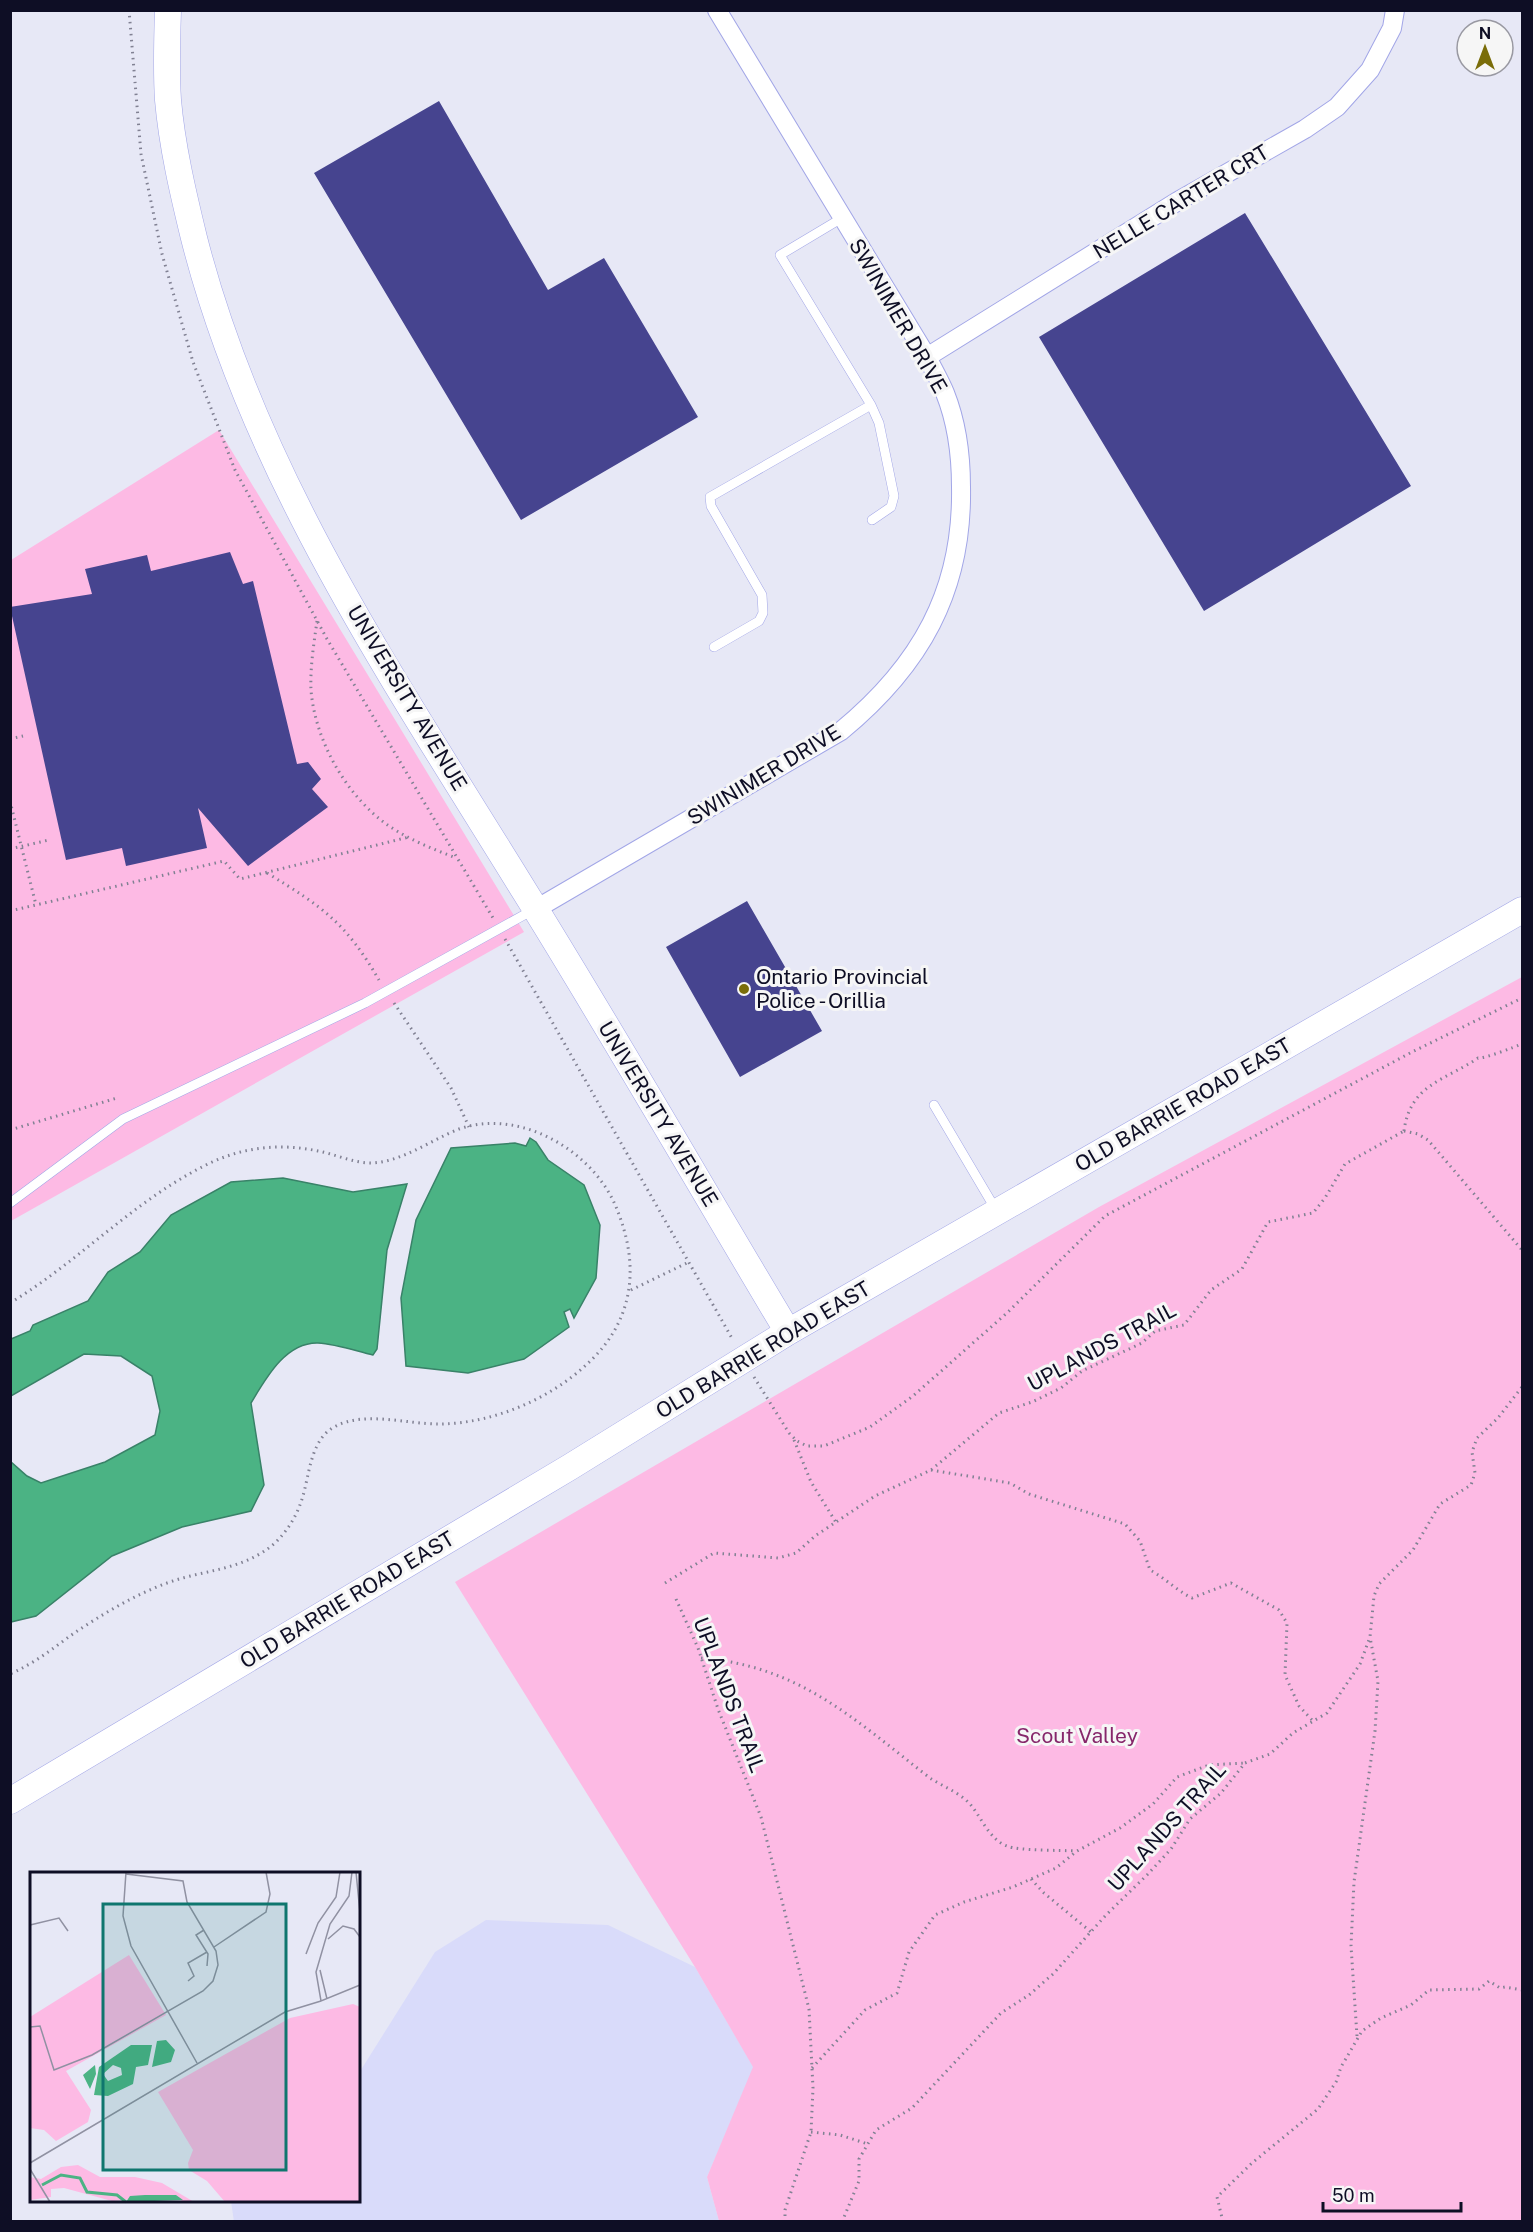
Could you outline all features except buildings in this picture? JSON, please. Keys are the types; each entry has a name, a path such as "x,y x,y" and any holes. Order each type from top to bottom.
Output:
{"main road":[{"name":"UNIVERSITY AVENUE","path":"168,10 168,100 174,144 200,261 229,354 272,456 365,633 536,909 788,1332"},
{"name":"OLD BARRIE ROAD EAST","path":"10,1801 570,1467 788,1332 1522,910"}],"street":[{"name":"SWINIMER DRIVE","path":"536,909 841,731 890,686 919,648 936,618 948,588 962,512 961,470 956,431 945,393 927,357 717,10"},
{"name":"NELLE CARTER CRT","path":"927,357 1178,201 1305,129 1337,107 1370,70 1392,28 1395,10"}],"lane":[{"path":"842,218 780,255 872,405 879,423 894,496 891,507 872,520"},
{"path":"714,647 759,621 763,603 762,595 711,506 710,497 872,405"},
{"path":"10,1203 123,1119 365,1003 536,909"},
{"path":"934,1105 998,1212"}],"path":[{"path":"317,621 311,688 314,714 333,762 370,810 409,837 458,858"},
{"path":"10,739 23,736"},
{"path":"10,801 36,905"},
{"path":"10,825 16,824"},
{"path":"10,911 224,861 240,879 409,837"},
{"path":"10,849 49,840"},
{"path":"762,1392 792,1436 797,1441 814,1448 870,1427 913,1396 1008,1312 1105,1216 1412,1052 1522,998"},
{"path":"1522,1044 1498,1050 1484,1059 1478,1058 1423,1089 1406,1116 1404,1131 1419,1134 1428,1140 1522,1250"},
{"path":"10,1130 117,1098"},
{"path":"10,1303 41,1284 125,1216 177,1181 232,1154 256,1148 284,1146 316,1150 358,1162 374,1163 391,1160 462,1128 483,1124 511,1126 539,1134 570,1147 609,1189 626,1233 631,1257 631,1290 615,1330 585,1366 561,1384 534,1400 477,1420 440,1424 364,1420 335,1426 317,1446 301,1503 291,1522 279,1539 255,1558 238,1566 167,1583 108,1612 42,1657 10,1674"},
{"name":"UPLANDS TRAIL","path":"665,1583 714,1553 778,1558 796,1553 815,1536 837,1524 875,1496 931,1470 999,1413 1032,1402 1060,1388 1082,1371 1142,1342 1155,1331 1185,1325 1211,1290 1242,1269 1268,1222 1313,1213 1325,1198 1345,1164 1404,1131"},
{"path":"631,1290 689,1262"},
{"name":"UPLANDS TRAIL","path":"842,2222 859,2181 859,2159 876,2130 912,2108 1001,2013 1053,1974 1171,1849 1190,1819 1221,1793 1245,1763 1270,1754 1293,1733 1327,1713 1360,1664 1370,1637 1374,1596 1379,1584 1413,1550 1440,1504 1471,1485 1476,1473 1472,1452 1478,1438 1498,1418 1522,1387"},
{"path":"792,1436 811,1482 837,1524"},
{"path":"931,1470 1010,1483 1029,1494 1125,1524 1140,1542 1150,1569 1167,1580 1176,1590 1192,1598 1230,1583 1279,1611 1287,1623 1285,1675 1299,1706 1313,1721"},
{"name":"UPLANDS TRAIL","path":"676,1599 701,1658 760,1818 809,2009 812,2068 811,2132 785,2210 785,2222"},
{"path":"1358,2038 1351,1946 1354,1882 1375,1731 1378,1681 1370,1637"},
{"path":"701,1658 725,1660 759,1668 807,1687 833,1703 931,1778 969,1802 983,1825 1006,1846 1077,1851"},
{"path":"812,2068 865,2010 897,1993 909,1952 935,1915 1056,1868 1077,1851 1120,1828 1153,1804 1178,1777 1209,1765 1245,1763"},
{"path":"1031,1879 1044,1893 1091,1932"},
{"path":"1223,2222 1217,2197 1229,2183 1318,2109 1336,2082 1358,2038 1381,2018 1411,2005 1430,1990 1479,1989 1489,1981 1500,1988 1522,1990"},
{"path":"811,2132 840,2135 868,2144"}],"shaded area":[{"path":"530,1138 536,1142 548,1160 584,1185 600,1225 596,1278 574,1318 570,1309 564,1312 569,1327 524,1359 468,1373 406,1366 401,1298 416,1220 451,1148 515,1143 526,1146"},
{"path":"283,1178 353,1192 407,1184 387,1250 377,1349 373,1355 332,1345 306,1344 286,1355 277,1364 251,1403 264,1485 251,1511 182,1527 112,1556 36,1616 11,1622 11,1462 27,1476 41,1483 105,1462 155,1435 160,1411 152,1376 121,1356 84,1354 11,1396 11,1339 30,1331 33,1325 88,1301 108,1272 140,1252 171,1215 231,1182"},
{"path":"486,1920 608,1925 695,1967 754,2068 707,2177 719,2221 234,2222 231,2202 360,2202 360,2071 435,1952"}],"green space":[{"path":"219,430 524,932 11,1221 11,560"},
{"name":"Scout Valley","path":"1522,977 1522,2221 719,2221 707,2177 753,2067 695,1967 455,1582 1099,1207"}],"place":[{"name":"Ontario Provincial Police - Orillia","path":"744,989"}]}
